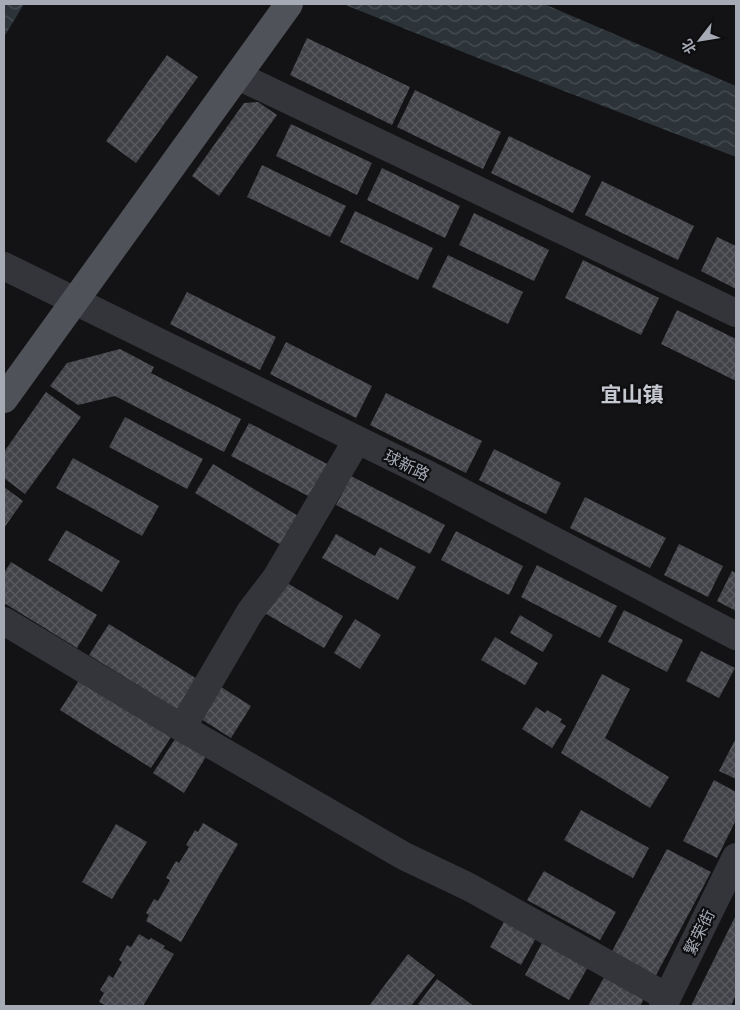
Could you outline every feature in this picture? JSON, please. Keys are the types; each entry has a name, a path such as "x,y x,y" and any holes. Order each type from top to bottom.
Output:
{"main road":[{"path":"4,399 289,4"}],"street":[{"path":"238,76 736,313"},
{"name":"球新路","path":"4,266 423,472 736,636"},
{"path":"182,728 250,612 276,578 357,440"},
{"path":"4,622 182,728 404,856 470,887 664,1004"},
{"name":"繁荣街","path":"664,1004 736,857"}],"water":[{"path":"4,4 24,4 4,37"},
{"path":"343,4 544,4 736,86 736,157 483,60"}],"building":[{"path":"307,38 410,87 392,125 290,75"},
{"path":"167,55 198,77 136,163 106,141"},
{"path":"415,90 501,132 483,169 397,127"},
{"path":"258,102 277,115 219,196 192,176 244,103"},
{"path":"291,124 372,163 357,195 276,156"},
{"path":"509,136 591,176 573,213 491,173"},
{"path":"262,165 346,206 330,237 247,197"},
{"path":"382,168 460,206 445,238 367,200"},
{"path":"602,181 694,226 678,260 585,215"},
{"path":"355,211 433,248 418,280 340,242"},
{"path":"474,213 549,250 534,281 459,245"},
{"path":"717,237 736,246 736,289 701,271"},
{"path":"448,255 523,292 508,324 432,287"},
{"path":"583,260 659,298 641,335 565,298"},
{"path":"187,292 276,337 260,370 170,324"},
{"path":"677,310 736,339 736,381 661,344"},
{"path":"286,342 372,386 356,418 270,374"},
{"path":"120,349 154,367 151,373 241,419 224,452 115,396 78,405 50,386 67,363"},
{"path":"46,392 81,417 25,494 4,478 4,452"},
{"path":"386,393 482,441 466,473 370,425"},
{"path":"125,417 203,459 187,489 109,447"},
{"path":"249,423 333,467 316,500 231,456"},
{"path":"494,449 561,483 546,514 479,480"},
{"path":"73,458 159,506 142,536 56,488"},
{"path":"213,464 303,519 286,548 195,493"},
{"path":"351,476 445,525 430,554 336,505"},
{"path":"4,487 23,501 4,528"},
{"path":"585,497 666,538 650,568 570,528"},
{"path":"66,530 120,561 102,592 48,560"},
{"path":"456,531 523,566 509,595 441,560"},
{"path":"336,534 375,556 380,547 416,567 398,600 322,558"},
{"path":"679,544 723,566 708,597 664,575"},
{"path":"11,562 97,615 77,648 4,603 4,573"},
{"path":"537,565 617,606 600,638 521,597"},
{"path":"732,571 736,573 736,611 717,601"},
{"path":"282,580 343,616 324,648 263,612"},
{"path":"624,610 683,640 667,672 608,642"},
{"path":"520,615 553,635 543,652 510,633"},
{"path":"355,619 381,635 360,669 334,653"},
{"path":"109,624 202,682 183,713 89,655"},
{"path":"495,637 538,663 525,685 481,660"},
{"path":"701,651 735,668 719,698 686,681"},
{"path":"602,674 630,689 605,738 669,777 650,808 561,753"},
{"path":"80,679 171,737 151,768 60,710"},
{"path":"218,685 251,706 231,738 198,717"},
{"path":"536,707 545,713 547,710 562,719 560,722 566,726 552,748 522,729"},
{"path":"177,736 207,755 184,793 153,773"},
{"path":"736,738 736,779 719,771"},
{"path":"714,780 736,792 736,820 717,858 683,841"},
{"path":"581,810 649,848 633,878 564,840"},
{"path":"203,823 238,844 181,942 146,921 149,915 146,913 154,899 158,901 170,880 166,878 176,861 179,863 189,847 186,845 195,830 198,832"},
{"path":"116,824 147,842 112,899 82,882"},
{"path":"667,849 711,872 655,977 611,953"},
{"path":"544,871 616,912 600,940 527,900"},
{"path":"736,915 736,995 731,1006 691,1006"},
{"path":"505,920 536,938 521,965 490,947"},
{"path":"139,934 165,946 163,948 174,954 143,1006 107,1006 99,1002 104,993 100,990 109,975 113,978 122,962 119,960 127,945 131,947"},
{"path":"543,941 588,967 569,1000 525,975"},
{"path":"408,954 435,975 411,1006 369,1006"},
{"path":"607,972 647,993 640,1006 588,1006"},
{"path":"437,979 474,1006 421,1006 418,1004"}],"district":[{"name":"宜山镇","path":"632,395"}]}
